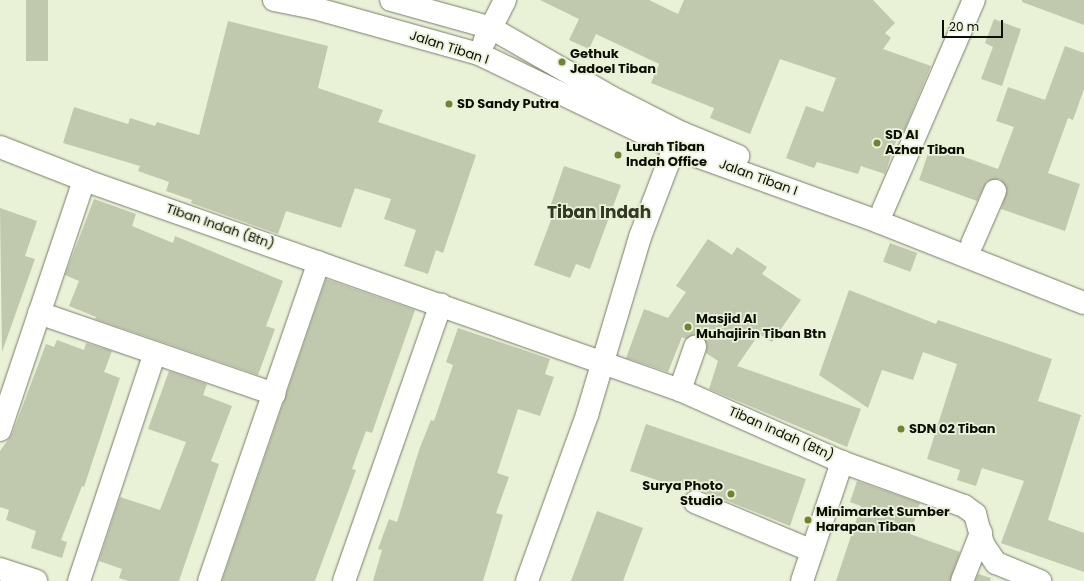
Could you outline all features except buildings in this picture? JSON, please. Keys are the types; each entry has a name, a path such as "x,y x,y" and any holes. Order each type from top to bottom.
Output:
{"street":[{"name":"Jalan Tiban I","path":"274,0 314,8 479,54 674,148 879,222 1084,303"},
{"name":"Jalan Tiban I","path":"391,0 491,28 682,133 1084,287"},
{"path":"479,54 505,0"},
{"path":"883,210 974,0"},
{"name":"Tiban Indah (Btn)","path":"0,147 84,180 603,361 680,390 842,462 802,581"},
{"path":"527,581 603,361 640,237 674,148"},
{"path":"0,430 84,180"},
{"path":"972,244 995,191"},
{"path":"209,581 319,262"},
{"path":"344,581 441,304"},
{"path":"40,313 274,394"},
{"path":"680,390 695,348"},
{"path":"79,581 155,353"},
{"path":"842,462 964,506 974,514 981,533 996,563 1040,581"},
{"path":"695,502 812,551"},
{"path":"962,581 981,533"},
{"path":"0,569 36,581"}],"place":[{"name":"Gethuk Jadoel Tiban","path":"562,62"},
{"name":"SD Sandy Putra","path":"449,104"},
{"name":"SD Al Azhar Tiban","path":"877,143"},
{"name":"Lurah Tiban Indah Office","path":"618,155"},
{"name":"Masjid Al Muhajirin Tiban Btn","path":"688,327"},
{"name":"SDN 02 Tiban","path":"901,429"},
{"name":"Surya Photo Studio","path":"731,494"},
{"name":"Minimarket Sumber Harapan Tiban","path":"808,520"}],"district":[{"name":"Tiban Indah","path":"599,213"}]}
